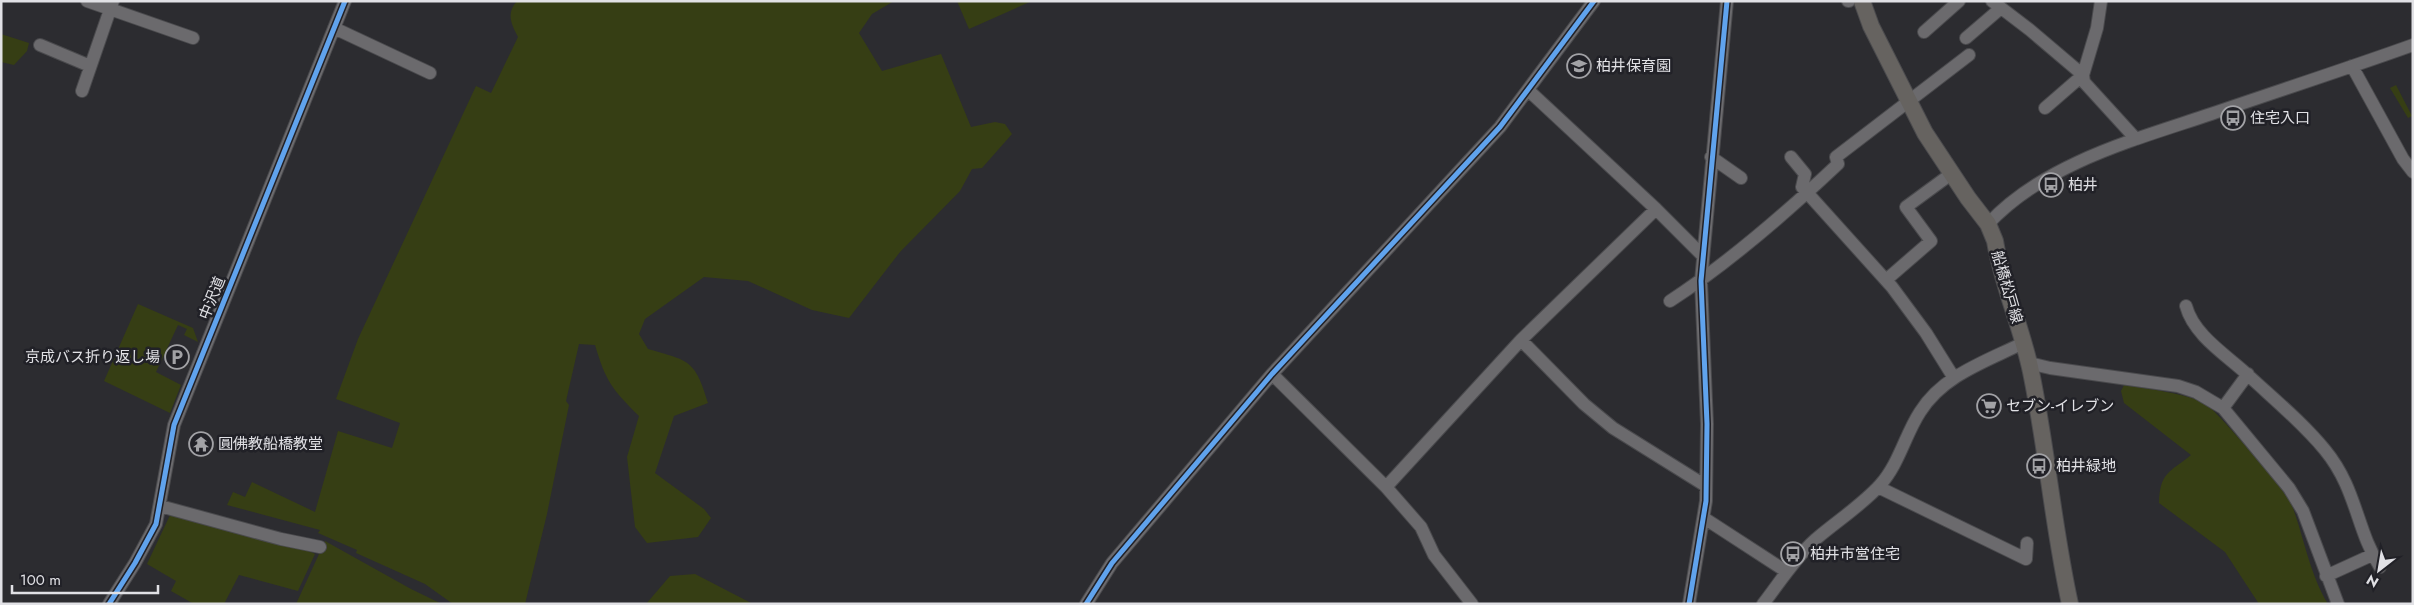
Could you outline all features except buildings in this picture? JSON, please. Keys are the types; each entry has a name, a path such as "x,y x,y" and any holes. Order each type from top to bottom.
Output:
{"main road":[{"name":"船橋松戸線","path":"1862,1 1909,103 1925,133 1951,174 1988,224 1995,241 2029,363 2039,412 2070,604"}],"street":[{"path":"87,1 112,5 193,38"},
{"name":"中沢道","path":"109,604 148,542 156,524 174,425 345,1"},
{"path":"1086,604 1112,563 1272,374 1500,127 1594,1"},
{"path":"1689,604 1704,518 1707,424 1701,281 1711,157 1727,1"},
{"path":"1924,32 1959,1"},
{"path":"2100,1 2097,28 2083,75 2084,82 2136,139"},
{"path":"82,91 112,5"},
{"path":"1966,38 1996,5 2083,75"},
{"path":"334,28 430,73"},
{"path":"40,45 90,66"},
{"path":"1988,224 2004,208 2040,182 2136,139 2413,45"},
{"path":"1670,301 1701,281 1807,193 1838,164 1836,156 1909,103 1970,54"},
{"path":"2352,66 2403,159 2413,172"},
{"path":"2046,108 2083,75"},
{"path":"1528,90 1656,209 1703,256"},
{"path":"1711,157 1741,178"},
{"path":"1791,157 1805,174 1802,187 1886,280 1926,333 1954,378"},
{"path":"1886,280 1931,241 1906,207 1951,174"},
{"path":"1386,487 1521,340 1656,209"},
{"path":"2186,306 2188,314 2205,337 2248,374 2319,444 2344,476 2372,555 2380,567"},
{"path":"1521,340 1584,404 1613,428 1706,486"},
{"path":"1763,604 1787,572 1815,540 1878,487 1889,475 1919,413 1939,388 1954,378 2023,343"},
{"path":"2029,363 2050,368 2178,386 2196,392 2223,408 2289,488 2303,512 2338,604"},
{"path":"1272,374 1386,487 1421,527 1434,556 1472,604"},
{"path":"2223,408 2248,374"},
{"path":"1878,487 2026,560 2026,544"},
{"path":"160,506 320,548"},
{"path":"1704,518 1787,572"},
{"path":"2326,576 2372,555"}],"green space":[{"path":"517,1 894,1 872,14 859,33 882,71 941,54 971,127 995,122 1005,124 1012,134 982,168 972,169 960,191 900,252 849,318 812,310 748,281 704,277 645,319 639,334 648,349 673,356 688,364 699,378 708,403 674,416 655,473 704,509 711,518 698,537 647,543 635,527 627,457 639,416 622,399 611,384 595,345 579,344 566,401 569,405 547,514 525,604 453,604 425,584 356,553 357,550 318,533 320,530 227,505 233,492 245,497 252,482 315,512 338,431 392,448 400,423 336,399 358,339 476,86 491,93 518,37 511,19 512,10"},
{"path":"957,1 1032,1 969,29"},
{"path":"1,34 29,43 27,51 14,65 1,62"},
{"path":"2396,85 2412,116 2408,118 2390,88"},
{"path":"138,304 193,328 198,342 184,335 187,329 178,325 156,372 181,385 170,413 104,381"},
{"path":"2124,385 2198,400 2206,404 2223,421 2287,496 2296,516 2311,567 2328,604 2259,604 2225,552 2159,503 2161,485 2167,474 2191,455 2124,403 2121,391"},
{"path":"171,513 307,550 315,554 298,591 239,575 224,604 194,604 171,591 176,581 147,564"},
{"path":"325,541 411,589 442,604 296,604"},
{"path":"695,574 753,604 646,604 670,576"}],"cycle path":[{"path":"109,604 135,563 156,524 174,425 345,1"},
{"path":"1086,604 1112,563 1272,374 1500,127 1594,1"},
{"path":"1689,604 1706,501 1707,424 1701,281 1727,1"}],"place":[{"name":"柏井保育園","path":"1579,66"},
{"name":"住宅入口","path":"2233,118"},
{"name":"柏井","path":"2051,185"},
{"name":"京成バス折り返し場","path":"177,357"},
{"name":"セブン-イレブン","path":"1989,406"},
{"name":"圓佛教船橋教堂","path":"201,444"},
{"name":"柏井緑地","path":"2039,466"},
{"name":"柏井市営住宅","path":"1793,554"}]}
